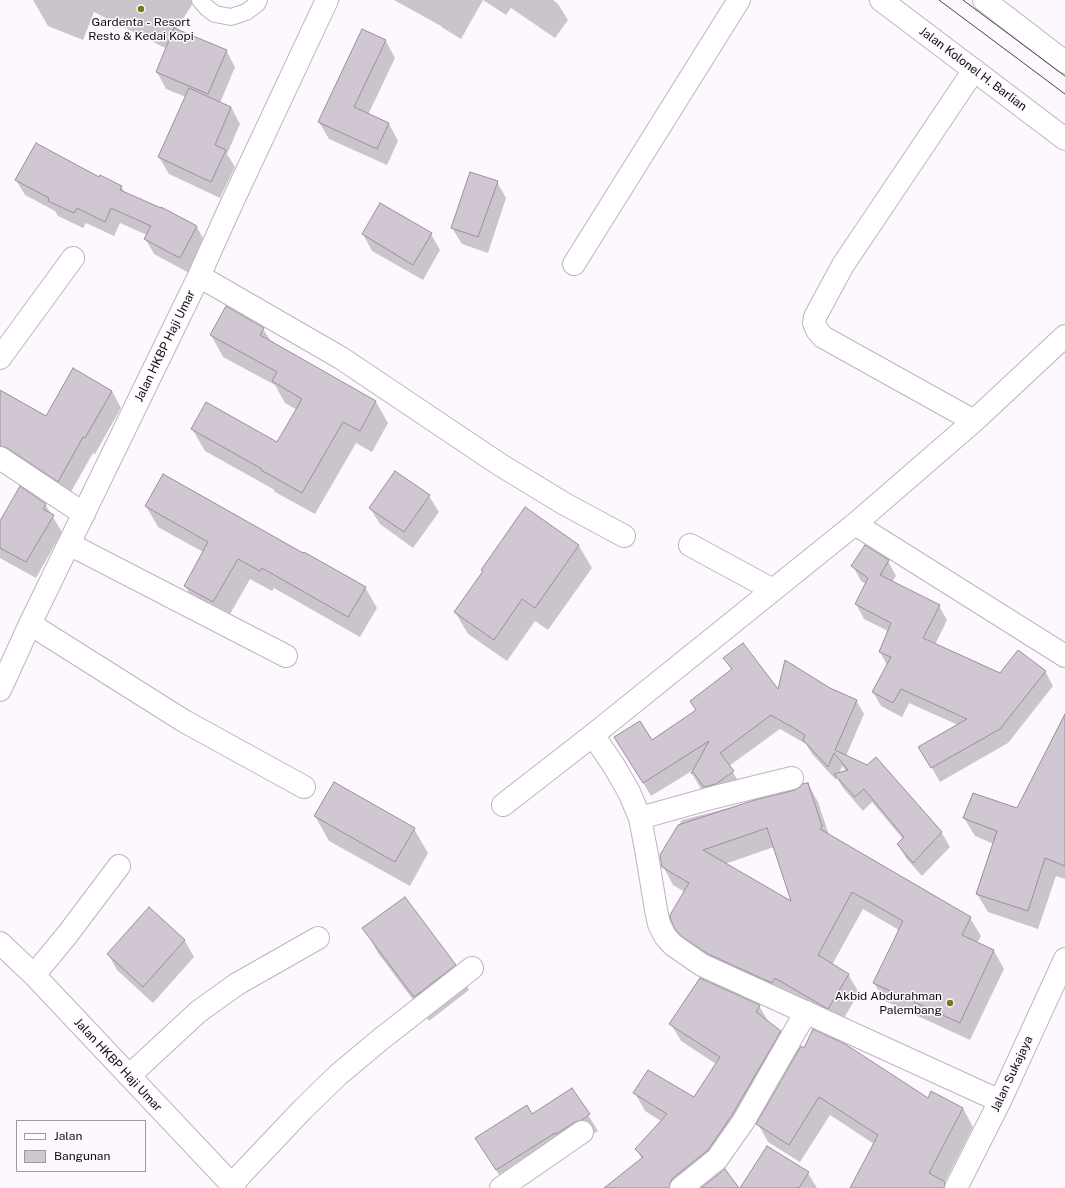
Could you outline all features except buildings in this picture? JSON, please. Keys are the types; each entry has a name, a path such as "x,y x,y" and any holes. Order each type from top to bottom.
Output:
{"main road":[{"name":"Jalan HKBP Haji Umar","path":"0,690 30,624 199,276 327,0"},
{"path":"574,264 739,0"},
{"name":"Jalan Kolonel H. Barlian","path":"881,0 1065,138"},
{"path":"984,0 1065,62"},
{"path":"974,70 843,265 815,317 814,323 817,330 823,337 974,421"},
{"path":"0,358 73,258"},
{"path":"199,276 341,358 499,464 563,503 624,536"},
{"path":"503,805 593,735 855,524 974,421 1065,336"},
{"path":"0,458 84,514"},
{"path":"855,524 1065,656"},
{"path":"70,544 286,656"},
{"path":"690,545 773,590"},
{"path":"30,624 184,721 304,787"},
{"path":"593,735 614,766 629,792 640,818 659,924 665,936 672,945 702,965 1000,1101"},
{"path":"640,818 715,797 792,778"},
{"path":"34,975 67,935 119,866"},
{"path":"129,1076 198,1012 237,984 318,938"},
{"name":"Jalan HKBP Haji Umar","path":"0,943 34,975 234,1186"},
{"name":"Jalan Sukajaya","path":"956,1188 1000,1101 1065,959"},
{"path":"234,1186 303,1109 338,1075 381,1039 472,968"},
{"path":"681,1188 717,1159 742,1122 806,1012"},
{"path":"500,1188 582,1132"}],"lane":[{"path":"200,0 215,14 231,17 246,12 257,4 259,0"}],"tram line":[{"path":"939,0 1065,94"},
{"path":"963,0 1065,76"}],"place":[{"name":"Gardenta - Resort Resto & Kedai Kopi","path":"141,9"},
{"name":"Akbid Abdurahman Palembang","path":"950,1003"}]}
